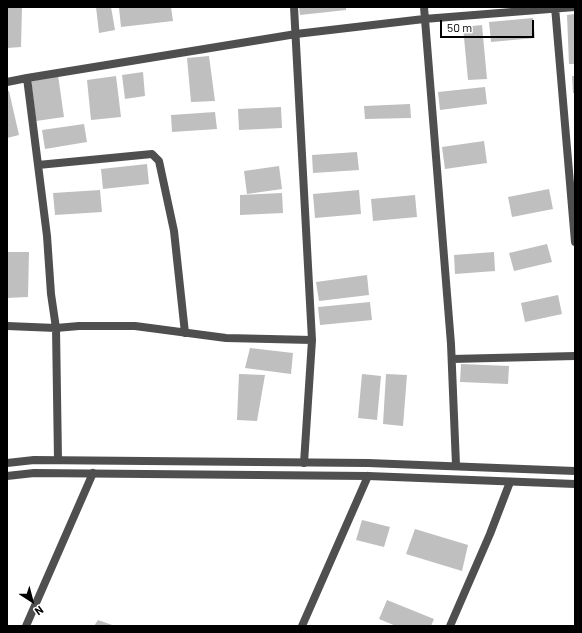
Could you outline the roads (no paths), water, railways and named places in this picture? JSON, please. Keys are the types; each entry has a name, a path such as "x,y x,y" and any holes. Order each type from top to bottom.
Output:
{"street":[{"path":"294,7 312,340 304,463"},
{"path":"424,7 452,359 456,465"},
{"path":"7,82 296,34 424,19 575,7"},
{"path":"555,8 575,242"},
{"path":"27,78 47,236 51,294 56,328 58,460"},
{"path":"38,165 152,154 156,157 159,161 174,231 185,333"},
{"path":"7,326 56,328 79,326 135,326 226,338 312,340"},
{"path":"452,359 575,356"},
{"path":"7,463 34,460 58,460 456,465 510,469 575,471"},
{"path":"7,476 34,472 368,476 455,478 510,482 575,484"},
{"path":"26,626 94,473"},
{"path":"302,626 368,476"},
{"path":"450,626 490,534 510,482"}]}
